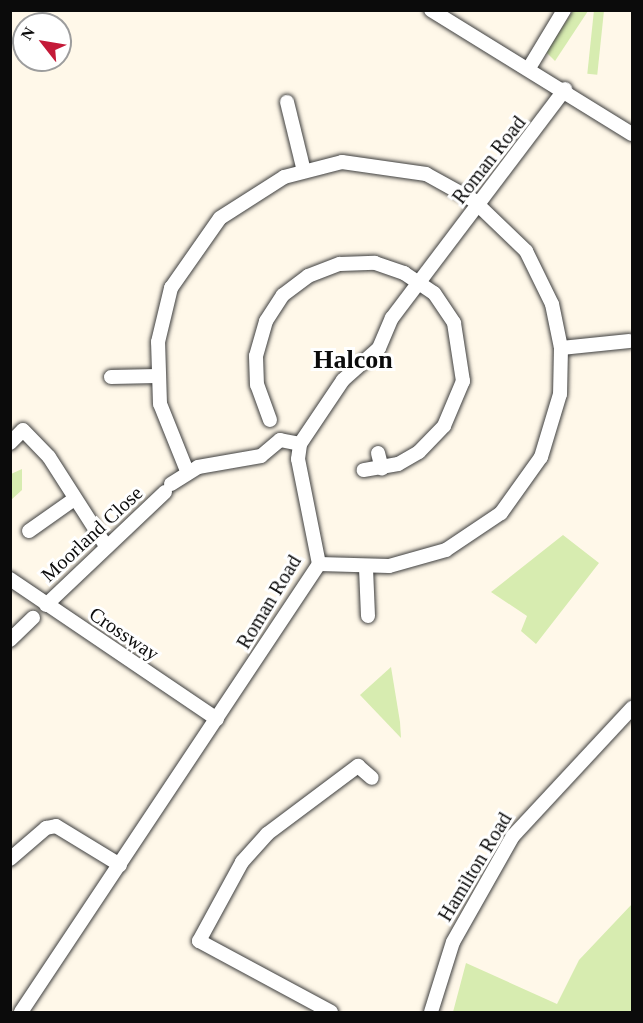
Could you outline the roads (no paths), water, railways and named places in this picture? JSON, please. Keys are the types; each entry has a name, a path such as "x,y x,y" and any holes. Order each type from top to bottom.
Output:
{"street":[{"path":"431,10 566,89 633,134"},
{"path":"529,68 564,10"},
{"name":"Roman Road","path":"21,1012 319,564 298,459 300,444 343,381 379,348 392,318 566,89"},
{"path":"287,102 304,171"},
{"path":"275,430 261,456 187,471 165,423 157,376 164,310 195,248 247,197 304,171 342,162 393,165 438,179 478,204 515,238 537,268 561,348 552,430 524,485 501,513 446,550 416,562 366,568 319,564"},
{"path":"300,444 275,430 255,407 255,371 259,339 296,285 328,267 354,262 390,268 434,293 454,323 463,381 454,409 434,438 408,459 381,469 364,470"},
{"path":"561,348 630,341"},
{"path":"111,377 157,376"},
{"path":"10,443 18,425 57,466 73,500 106,546"},
{"path":"378,453 381,469"},
{"name":"Moorland Close","path":"46,605 187,471"},
{"path":"29,531 73,500"},
{"path":"366,568 368,616"},
{"name":"Crossway","path":"10,579 217,719"},
{"path":"10,640 33,618"},
{"name":"Hamilton Road","path":"431,1012 453,942 513,837 633,708"},
{"path":"330,1012 194,938 254,847 353,761 372,778"},
{"path":"10,859 46,828 56,826 120,865"}],"district":[{"name":"Halcon","path":"353,360"}]}
